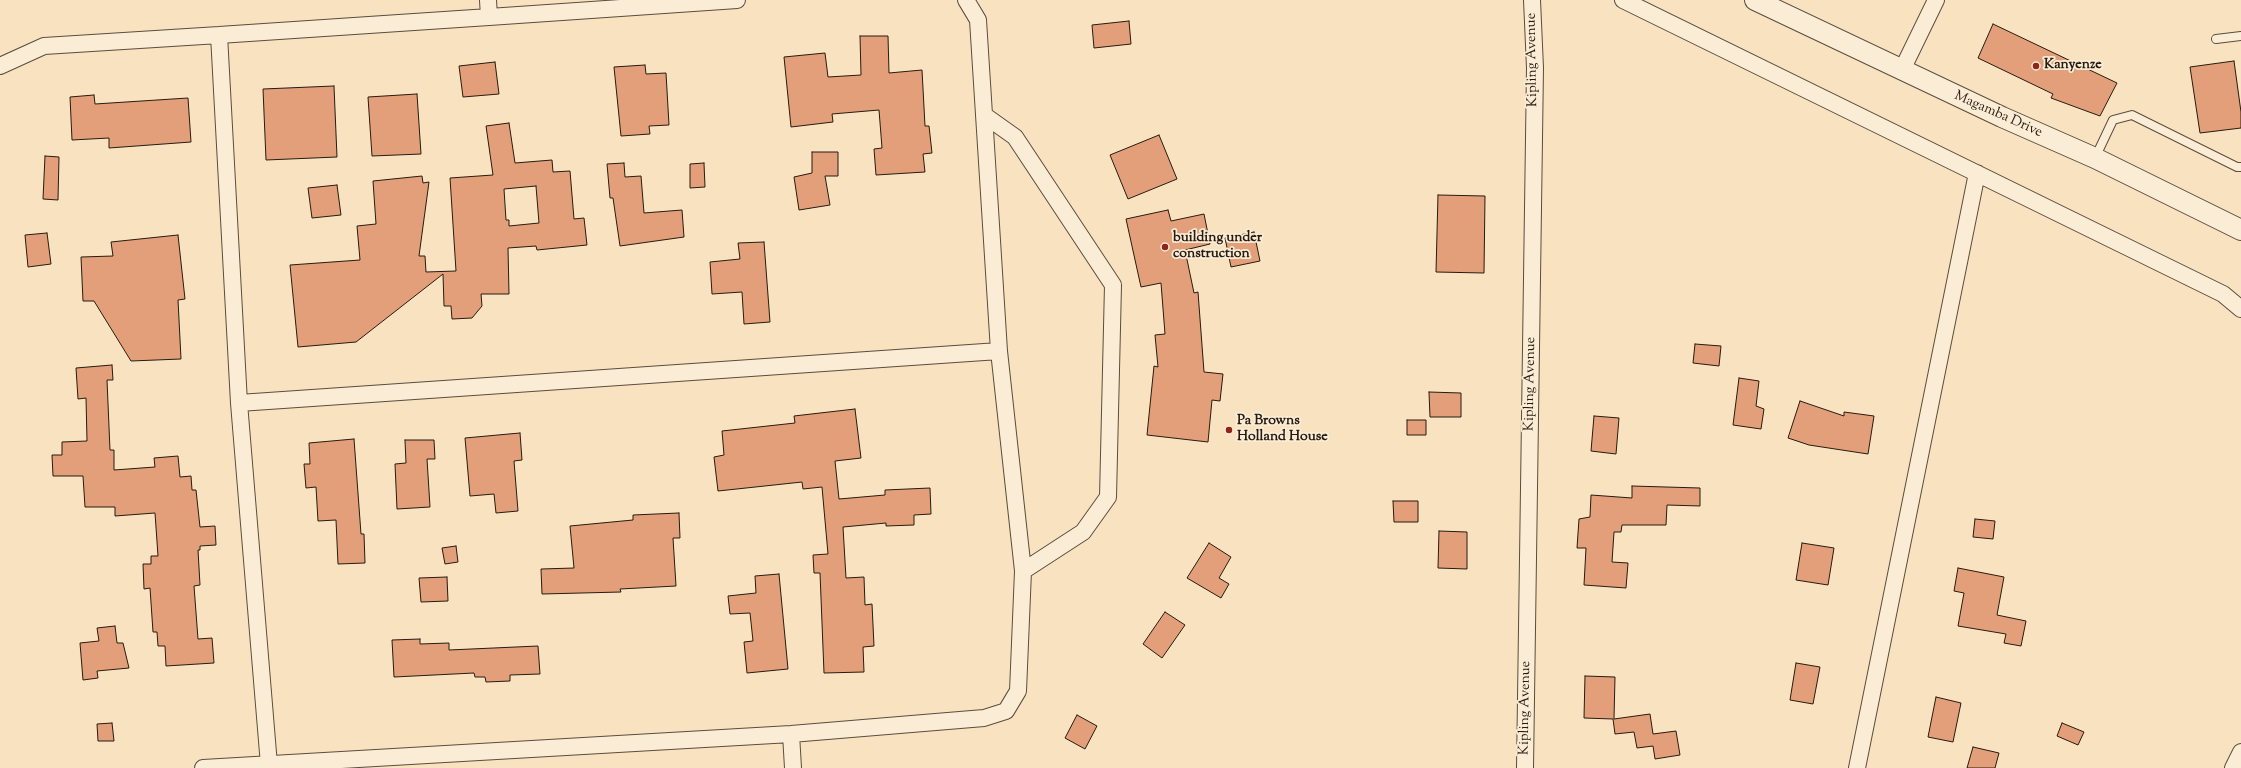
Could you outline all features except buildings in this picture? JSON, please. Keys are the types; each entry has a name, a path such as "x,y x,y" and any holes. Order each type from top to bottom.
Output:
{"street":[{"path":"488,0 489,18"},
{"path":"0,66 44,46 489,18 736,0"},
{"path":"203,768 791,734 984,718 1006,711 1018,691 1023,571 999,351 978,20 966,0"},
{"name":"Kipling Avenue","path":"1525,768 1535,68 1532,0"},
{"path":"1623,0 2223,294 2241,309"},
{"path":"1902,70 1936,0"},
{"name":"Magamba Drive","path":"1761,1 1902,70 2095,158 2241,230"},
{"path":"219,35 239,403 269,765"},
{"path":"984,116 1015,137 1113,286 1108,497 1083,532 1023,571"},
{"path":"1857,768 1977,174"},
{"path":"239,403 999,351"},
{"path":"791,734 793,768"},
{"path":"2233,768 2241,752"}],"lane":[{"path":"2216,39 2241,36"},
{"path":"2095,158 2112,120 2132,115 2237,167 2241,167"}],"place":[{"name":"Kanyenze","path":"2036,66"},
{"name":"building under construction","path":"1165,247"},
{"name":"Pa Browns Holland House","path":"1229,430"}]}
